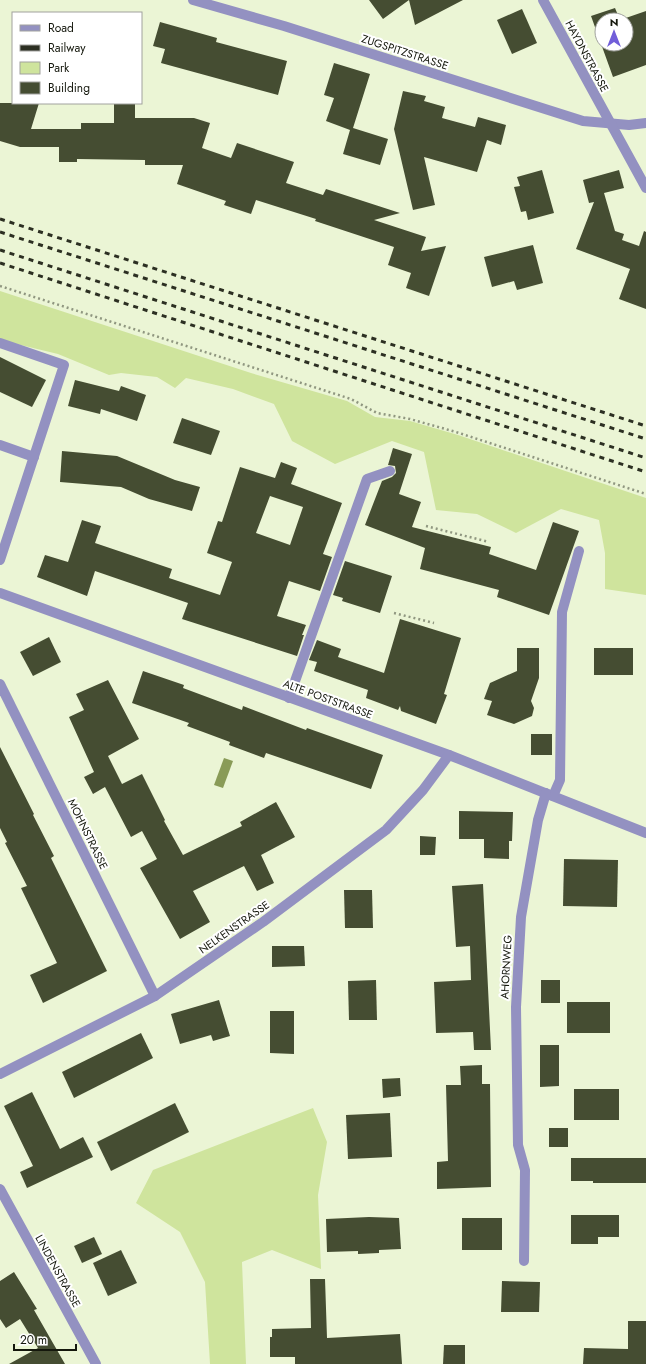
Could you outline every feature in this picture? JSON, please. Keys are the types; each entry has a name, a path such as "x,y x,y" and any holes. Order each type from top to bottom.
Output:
{"street":[{"name":"ZUGSPITZSTRASSE","path":"193,0 284,26 583,121 629,125 646,123"},
{"name":"HAYDNSTRASSE","path":"543,0 609,123"},
{"path":"609,123 622,143 646,188"},
{"path":"0,343 64,365 0,560"},
{"path":"0,445 34,457"},
{"path":"289,698 367,479 390,472"},
{"name":"AHORNWEG","path":"524,1261 525,1170 518,1145 516,1007 521,917 538,820 549,794 560,780 562,612 579,551"},
{"name":"ALTE POSTSTRASSE","path":"0,593 448,755 646,833"},
{"name":"MOHNSTRASSE","path":"0,684 155,996"},
{"name":"NELKENSTRASSE","path":"0,1074 155,996 263,922 386,830 424,790 448,755"},
{"name":"LINDENSTRASSE","path":"0,1189 96,1364"}],"path":[{"path":"0,286 351,399 377,413 410,419 456,432 646,494"},
{"path":"426,526 489,542"},
{"path":"394,613 434,624"}],"green space":[{"path":"0,291 251,373 347,401 375,417 410,421 458,435 646,498 646,595 605,589 605,553 599,520 561,509 516,533 477,514 436,510 424,452 392,441 335,464 292,441 274,404 233,389 186,378 175,388 157,377 121,373 109,375 58,354 0,340"},
{"path":"313,1108 327,1142 318,1195 321,1269 272,1250 242,1262 246,1364 210,1364 205,1282 180,1232 136,1203 153,1170"}],"shaded area":[{"path":"224,758 233,761 223,788 214,785"}],"building":[{"path":"369,0 409,0 383,19"},
{"path":"409,0 463,0 415,25"},
{"path":"615,8 617,12 603,12"},
{"path":"522,9 537,43 512,54 497,20"},
{"path":"646,11 646,65 613,77 604,52 634,52 634,15"},
{"path":"594,15 594,24 591,16"},
{"path":"160,22 217,38 216,42 287,61 278,95 161,63 165,49 153,46"},
{"path":"334,63 370,74 353,128 388,139 380,165 343,154 350,130 326,121 334,98 324,95"},
{"path":"403,91 426,96 424,101 445,107 442,118 475,127 478,117 506,125 501,145 487,140 477,172 424,157 435,205 413,210 394,129"},
{"path":"0,103 39,104 31,129 81,129 81,123 114,123 114,104 135,104 135,118 194,118 210,123 202,148 231,158 237,143 294,162 286,183 323,195 326,189 400,213 374,220 426,237 421,251 446,246 429,296 406,288 411,273 388,265 394,247 315,221 316,219 256,200 251,214 224,205 226,201 177,184 183,165 145,165 145,160 77,159 77,162 59,162 59,147 20,147 0,141"},
{"path":"542,170 554,213 528,220 526,211 521,212 514,187 520,186 517,177"},
{"path":"619,170 624,188 604,193 615,231 624,234 622,240 639,246 644,231 646,232 646,309 619,299 630,269 576,249 594,202 589,203 583,180"},
{"path":"533,245 543,283 517,290 514,281 492,287 484,257"},
{"path":"0,357 46,380 32,407 0,392"},
{"path":"75,380 119,391 121,386 146,395 137,421 101,409 100,414 68,406"},
{"path":"182,418 220,431 211,455 173,443"},
{"path":"393,448 412,454 399,494 421,502 412,527 491,547 489,554 536,570 553,522 579,531 549,615 497,597 499,590 420,569 425,548 365,525 382,481 392,477 396,473 395,466 388,465"},
{"path":"62,451 117,456 175,480 200,487 192,511 149,499 121,487 60,482"},
{"path":"281,462 297,468 291,484 342,503 323,554 332,557 320,591 289,581 277,616 306,625 297,656 182,619 188,603 95,571 87,596 37,577 45,555 68,562 82,520 101,526 95,543 172,569 169,578 220,595 232,562 207,553 218,521 222,522 240,467 275,478","holes":["270,496 303,507 290,545 256,533"]},
{"path":"345,561 392,576 380,613 342,601 343,598 333,595"},
{"path":"400,619 461,638 444,694 447,695 436,724 401,711 400,706 398,710 366,698 368,690 314,671 317,662 309,660 317,640 341,649 338,657 384,673"},
{"path":"49,637 61,662 33,676 20,652"},
{"path":"517,648 539,648 539,678 531,701 534,708 532,716 514,724 487,715 492,701 484,699 490,683 517,671"},
{"path":"594,648 633,648 633,675 594,675"},
{"path":"143,671 184,685 183,688 242,710 243,706 306,730 307,728 383,755 371,789 266,753 264,758 229,745 230,742 187,726 189,723 132,703"},
{"path":"108,680 139,739 108,756 122,784 142,774 165,820 164,821 183,855 242,826 240,822 276,802 295,837 261,855 274,883 257,891 244,866 193,891 210,922 180,939 140,868 157,859 142,831 131,837 105,787 93,794 84,777 94,772 69,717 84,710 76,694"},
{"path":"531,734 552,734 552,755 531,755"},
{"path":"0,747 54,856 51,858 107,971 43,1003 30,975 57,963 21,888 27,886 5,843 7,842 0,828"},
{"path":"459,811 513,812 512,841 509,841 509,859 484,858 484,839 459,839"},
{"path":"420,836 436,837 435,855 420,855"},
{"path":"564,859 618,860 617,907 563,906"},
{"path":"483,884 491,1050 474,1050 473,1032 436,1033 434,982 471,980 470,946 456,947 452,886"},
{"path":"344,890 372,890 373,928 345,928"},
{"path":"272,946 304,946 305,966 272,967"},
{"path":"376,980 377,1020 349,1020 348,981"},
{"path":"541,980 560,980 560,1003 541,1003"},
{"path":"219,1000 230,1036 213,1041 211,1035 180,1044 171,1014"},
{"path":"567,1002 610,1002 610,1033 567,1033"},
{"path":"270,1011 294,1011 294,1054 270,1053"},
{"path":"141,1033 153,1058 74,1098 62,1072"},
{"path":"540,1045 559,1045 559,1086 540,1087"},
{"path":"482,1065 482,1084 490,1084 491,1187 437,1189 437,1162 448,1161 446,1085 461,1085 460,1066"},
{"path":"400,1078 401,1096 383,1098 382,1079"},
{"path":"574,1089 619,1089 619,1120 574,1120"},
{"path":"32,1092 60,1149 83,1137 93,1157 27,1188 20,1172 33,1166 4,1106"},
{"path":"175,1103 189,1132 111,1171 97,1142"},
{"path":"390,1113 392,1157 348,1159 346,1115"},
{"path":"549,1128 568,1128 568,1147 549,1147"},
{"path":"571,1158 646,1158 646,1183 593,1183 593,1181 571,1181"},
{"path":"571,1215 619,1215 619,1237 598,1237 598,1244 571,1244"},
{"path":"369,1217 399,1218 401,1249 379,1250 379,1253 358,1254 358,1251 327,1252 326,1219"},
{"path":"462,1218 502,1218 502,1250 462,1250"},
{"path":"94,1237 102,1254 82,1263 74,1246"},
{"path":"121,1250 137,1283 108,1296 93,1263"},
{"path":"14,1272 37,1309 34,1310 65,1364 9,1364 38,1348 20,1319 6,1328 0,1319 0,1281"},
{"path":"310,1279 325,1279 327,1338 400,1334 402,1364 295,1364 295,1357 270,1357 270,1337 272,1337 272,1329 311,1328"},
{"path":"502,1281 540,1282 539,1312 501,1312"},
{"path":"628,1321 646,1321 646,1364 583,1364 584,1348 628,1349"},
{"path":"444,1345 465,1345 465,1364 443,1364"}],"railway":[{"path":"0,219 646,426"},
{"path":"0,232 646,439"},
{"path":"0,250 646,458"},
{"path":"0,263 646,472"}]}
